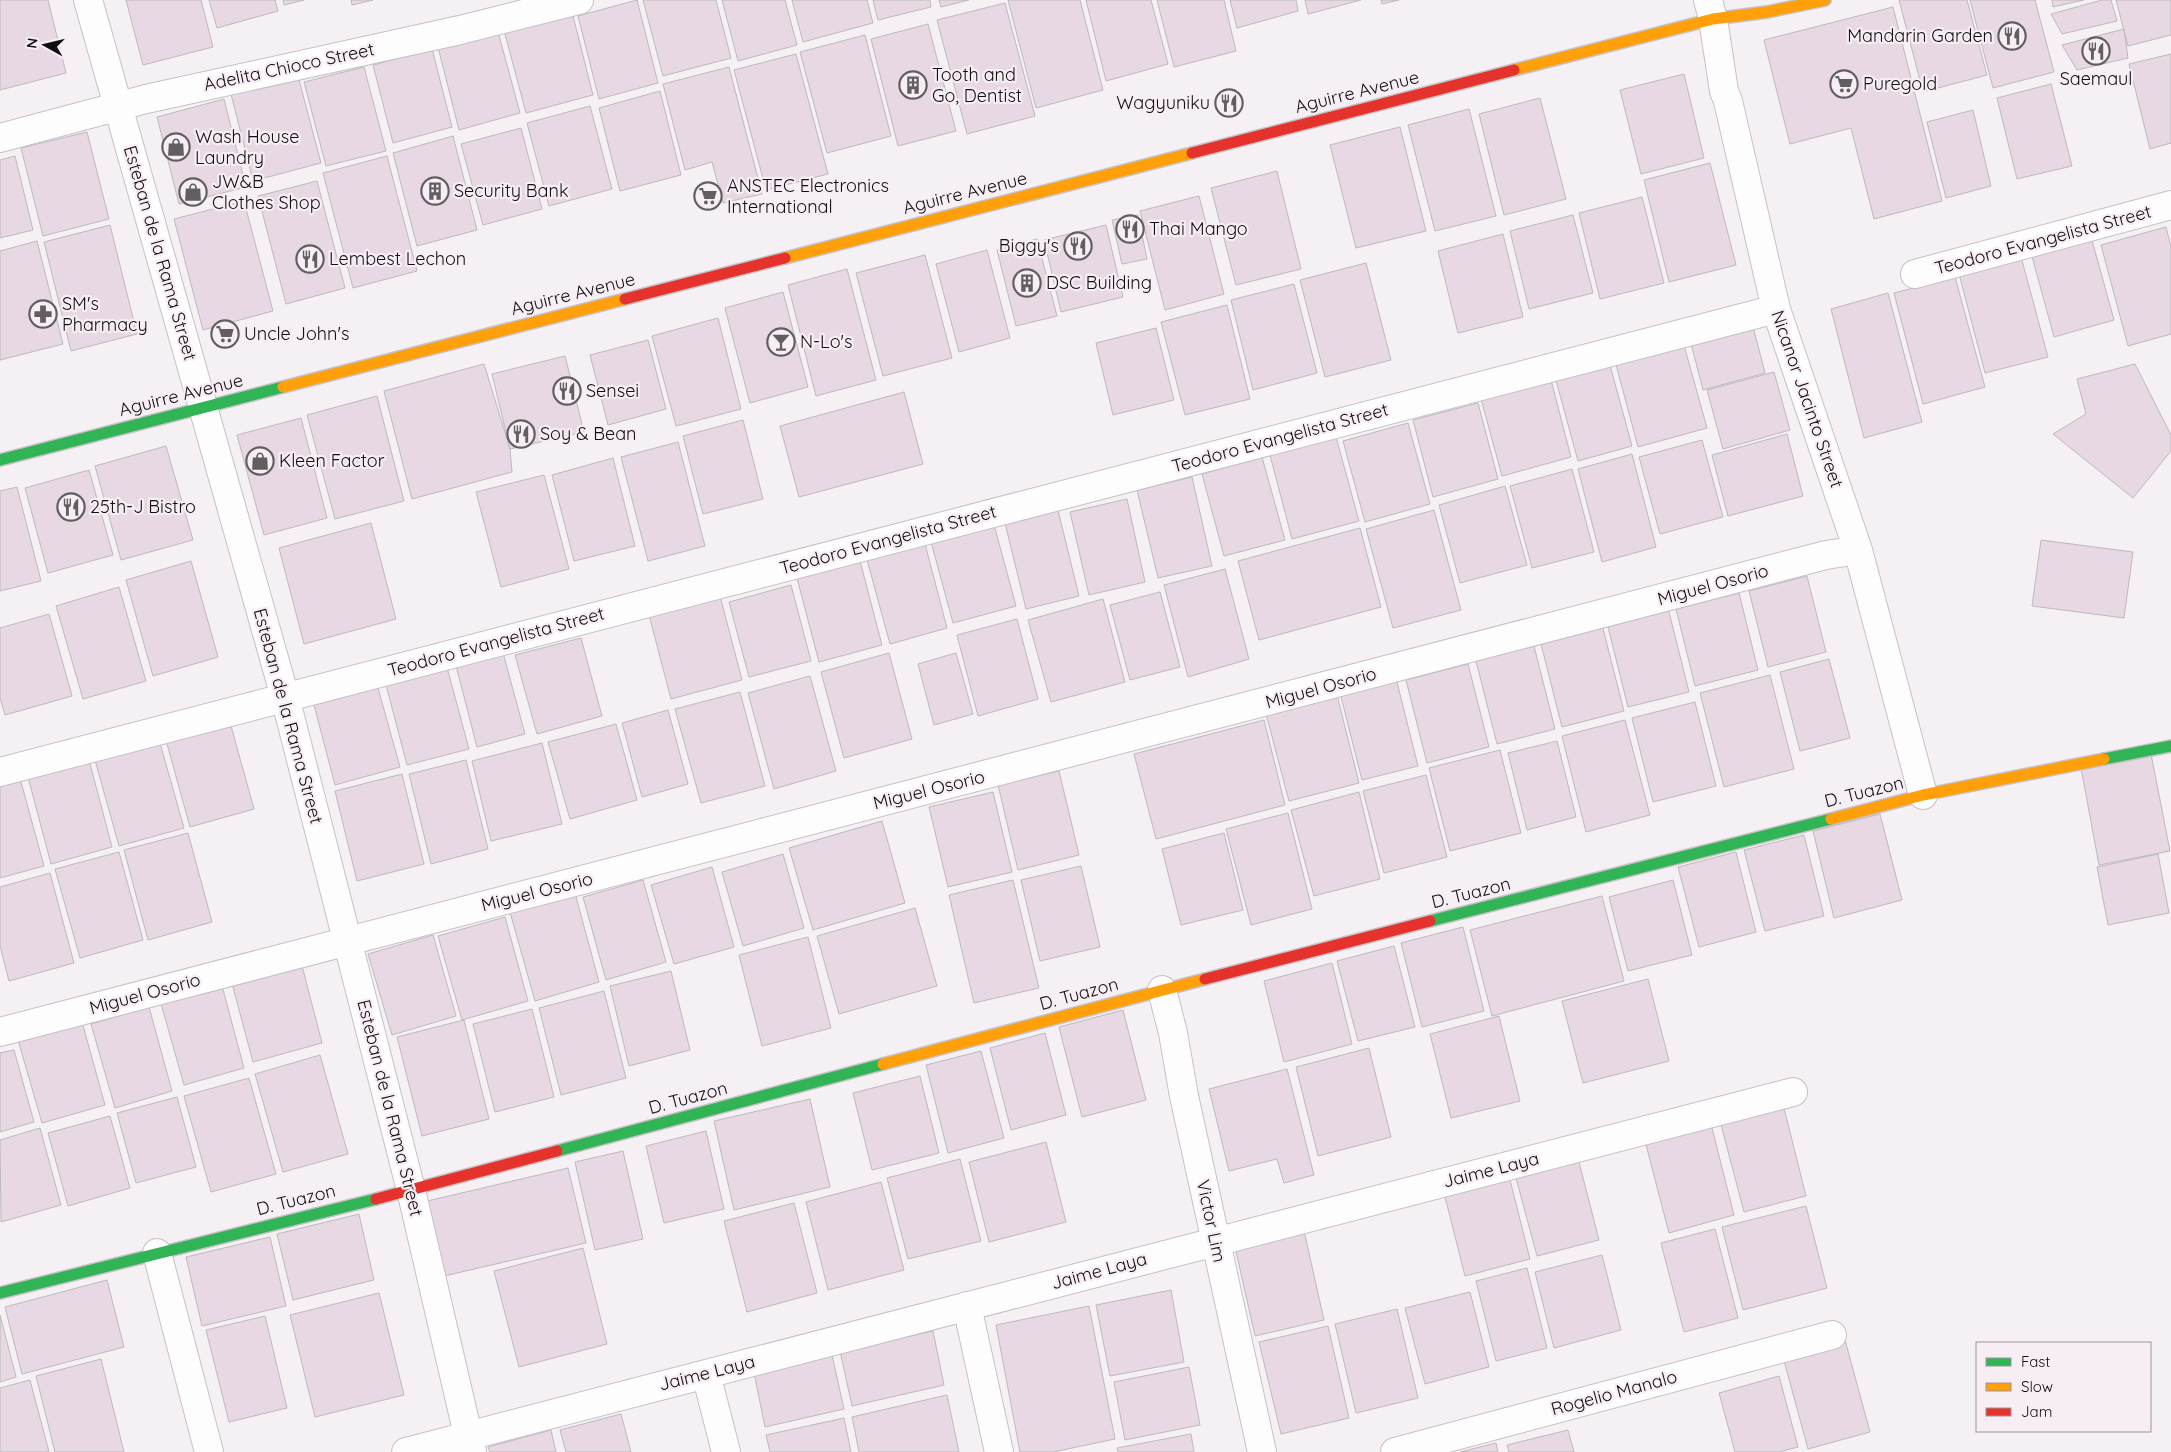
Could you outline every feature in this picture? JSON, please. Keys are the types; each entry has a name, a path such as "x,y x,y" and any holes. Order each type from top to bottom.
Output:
{"street":[{"name":"Esteban de la Rama Street","path":"88,0 285,697 412,1190 471,1444"},
{"name":"Adelita Chioco Street","path":"0,138 118,106 460,30 579,0"},
{"name":"Aguirre Avenue","path":"0,460 1711,10 1767,12 1825,0"},
{"name":"Nicanor Jacinto Street","path":"1711,10 1724,91 1728,101 1776,309 1858,550 1923,795"},
{"name":"Teodoro Evangelista Street","path":"1915,274 2171,205"},
{"name":"Teodoro Evangelista Street","path":"0,772 1776,309"},
{"name":"Miguel Osorio","path":"0,1032 1109,744 1826,555 1858,550"},
{"name":"D. Tuazon","path":"0,1293 412,1190 1162,990 1923,795 2171,746"},
{"name":"Victor Lim","path":"1162,990 1173,1033 1184,1096 1262,1452"},
{"name":"Jaime Laya","path":"406,1452 471,1444 706,1374 1216,1240 1793,1092"},
{"path":"158,1252 209,1452"},
{"path":"967,1306 999,1452"},
{"name":"Rogelio Manalo","path":"1395,1452 1832,1335"},
{"path":"706,1374 726,1452"}],"building":[{"path":"0,0 48,0 66,73 0,90"},
{"path":"126,0 201,0 213,47 143,65"},
{"path":"209,0 275,0 278,11 217,28"},
{"path":"283,0 304,0 284,5"},
{"path":"351,0 373,0 352,5"},
{"path":"637,0 658,83 599,99 578,16"},
{"path":"643,0 716,0 731,58 663,76"},
{"path":"722,0 785,0 797,45 738,61"},
{"path":"792,0 867,0 873,23 803,42"},
{"path":"873,0 930,0 931,7 878,20"},
{"path":"939,0 969,0 941,7"},
{"path":"1008,0 1080,0 1103,90 1036,108"},
{"path":"1086,0 1151,0 1168,64 1106,81"},
{"path":"1157,0 1224,0 1236,51 1174,67"},
{"path":"1230,0 1296,0 1298,11 1237,28"},
{"path":"1305,0 1361,0 1308,14"},
{"path":"1381,0 1399,0 1382,4"},
{"path":"1899,0 1967,0 1987,75 1923,92"},
{"name":"Mandarin Garden","path":"1970,0 2035,0 2054,72 1993,88"},
{"path":"2052,0 2084,0 2053,7"},
{"path":"2102,0 2111,0 2117,21 2062,34 2051,14"},
{"path":"2116,0 2171,0 2171,35 2128,46"},
{"path":"1005,3 1035,116 967,134 937,20"},
{"name":"Puregold","path":"1893,7 1942,201 1874,219 1851,128 1790,144 1764,40"},
{"path":"572,12 593,95 526,113 504,30"},
{"name":"Tooth and Go, Dentist","path":"928,24 956,131 898,146 871,39"},
{"path":"497,28 520,113 459,130 437,43"},
{"name":"Saemaul","path":"2124,29 2128,58 2077,70 2062,45"},
{"path":"865,35 891,136 827,153 800,52"},
{"path":"432,49 452,127 393,143 373,65"},
{"path":"796,54 828,174 766,190 734,70"},
{"path":"2171,54 2171,143 2150,149 2129,64"},
{"path":"364,67 386,151 326,166 304,82"},
{"path":"729,67 762,194 723,203 712,162 685,170 663,84"},
{"path":"1684,74 1704,158 1641,174 1620,90"},
{"path":"298,76 321,163 253,181 231,94"},
{"path":"2051,84 2072,166 2017,179 1997,98"},
{"path":"660,91 681,175 620,191 599,108"},
{"path":"1540,98 1566,199 1504,215 1479,114"},
{"path":"224,99 246,187 179,204 157,117"},
{"path":"590,106 612,189 549,206 527,123"},
{"path":"1469,109 1496,216 1435,231 1408,125"},
{"path":"1973,110 1991,186 1946,198 1927,122"},
{"path":"1400,127 1426,231 1356,248 1330,145"},
{"path":"521,128 542,209 483,225 461,144"},
{"path":"87,132 109,219 43,236 21,148"},
{"name":"Security Bank","path":"453,136 477,230 417,246 393,153"},
{"path":"15,156 33,230 0,238 0,160"},
{"path":"387,156 417,271 353,288 323,173"},
{"path":"1710,163 1736,265 1669,282 1644,180"},
{"path":"1277,171 1301,269 1236,285 1211,188"},
{"path":"317,181 345,288 286,304 258,196"},
{"path":"1199,196 1224,294 1165,310 1140,211"},
{"path":"1642,197 1664,283 1600,299 1579,213"},
{"path":"244,201 273,311 203,330 174,219"},
{"path":"1138,215 1147,259 1122,264 1112,220"},
{"path":"1573,215 1593,293 1529,309 1510,231"},
{"path":"110,225 137,334 71,351 44,242"},
{"path":"1106,225 1123,297 1061,312 1044,240"},
{"path":"2166,227 2171,247 2171,334 2128,346 2101,245"},
{"path":"2090,233 2114,320 2054,337 2030,249"},
{"path":"1503,234 1523,317 1458,333 1438,251"},
{"name":"DSC Building","path":"1037,239 1057,316 1016,326 997,250"},
{"path":"37,241 63,344 0,360 0,251"},
{"path":"987,250 1010,338 959,352 936,264"},
{"path":"2020,253 2048,357 1985,373 1958,270"},
{"path":"925,255 952,358 883,376 856,273"},
{"path":"1366,263 1391,360 1325,377 1300,280"},
{"path":"847,269 876,380 816,396 788,285"},
{"path":"1955,277 1985,387 1923,404 1894,293"},
{"path":"1294,284 1317,373 1253,390 1231,300"},
{"path":"783,292 808,387 750,403 725,308"},
{"path":"1888,293 1922,422 1864,438 1831,309"},
{"path":"1227,305 1250,399 1185,415 1161,322"},
{"path":"1750,315 1765,373 1703,390 1688,332"},
{"path":"718,318 741,409 676,426 652,336"},
{"path":"1156,328 1174,400 1113,415 1096,343"},
{"path":"1682,338 1707,428 1638,447 1614,357"},
{"path":"648,340 666,409 608,425 590,355"},
{"path":"565,356 584,432 510,449 492,374"},
{"path":"1608,358 1632,446 1578,461 1554,373"},
{"path":"484,364 510,449 512,472 412,499 384,391"},
{"path":"2135,364 2171,435 2171,451 2133,498 2053,434 2086,414 2077,379"},
{"path":"1774,372 1790,430 1723,449 1707,390"},
{"path":"1551,380 1571,457 1502,476 1481,399"},
{"path":"904,392 923,464 799,497 780,426"},
{"path":"377,396 404,501 335,519 307,415"},
{"path":"1478,403 1498,479 1433,497 1413,420"},
{"path":"301,418 327,518 264,535 237,435"},
{"path":"743,420 763,499 703,514 683,436"},
{"path":"1408,423 1430,504 1365,522 1343,441"},
{"path":"1787,434 1803,496 1728,516 1712,455"},
{"path":"1336,437 1359,521 1292,539 1270,455"},
{"path":"1702,440 1723,517 1660,534 1639,457"},
{"path":"678,442 705,546 648,561 621,457"},
{"path":"166,446 193,540 121,560 95,466"},
{"path":"1632,454 1656,547 1602,562 1578,469"},
{"path":"1262,457 1285,540 1224,556 1202,474"},
{"path":"613,458 635,546 574,561 552,475"},
{"path":"1572,469 1594,552 1532,568 1510,486"},
{"path":"89,470 113,555 48,573 25,488"},
{"path":"544,475 569,569 501,587 476,492"},
{"path":"1192,477 1212,566 1158,578 1137,490"},
{"path":"1505,486 1527,565 1460,583 1439,505"},
{"path":"17,487 41,581 0,591 0,491"},
{"path":"1127,499 1145,582 1089,595 1070,512"},
{"path":"1058,510 1079,596 1026,609 1005,523"},
{"path":"1434,510 1461,610 1393,628 1366,529"},
{"path":"993,521 1016,606 953,623 930,538"},
{"path":"371,523 396,619 304,644 279,548"},
{"path":"1360,528 1381,607 1259,640 1238,561"},
{"path":"924,540 947,628 890,644 866,556"},
{"path":"2041,540 2133,552 2124,618 2032,606"},
{"path":"191,561 218,657 153,676 126,580"},
{"path":"860,561 882,645 819,662 797,578"},
{"path":"1225,569 1249,659 1188,677 1164,585"},
{"path":"1807,576 1826,652 1768,667 1749,591"},
{"path":"791,585 811,661 749,677 729,602"},
{"path":"119,587 146,681 83,699 56,606"},
{"path":"1160,592 1180,667 1130,680 1110,605"},
{"path":"1739,593 1758,670 1695,686 1676,609"},
{"path":"720,596 742,680 671,699 649,615"},
{"path":"1103,599 1125,682 1051,702 1028,620"},
{"path":"1668,608 1689,692 1628,707 1607,623"},
{"path":"49,614 72,696 5,715 0,698 0,628"},
{"path":"1017,619 1038,699 978,716 957,635"},
{"path":"1602,625 1624,711 1562,727 1540,640"},
{"path":"581,638 602,716 537,734 515,655"},
{"path":"1534,646 1555,729 1497,744 1476,661"},
{"path":"502,649 525,734 477,747 455,662"},
{"path":"889,653 912,739 844,758 821,672"},
{"path":"956,653 973,714 934,725 918,664"},
{"path":"1829,659 1850,738 1800,751 1780,672"},
{"path":"445,660 469,749 407,765 384,677"},
{"path":"1468,664 1489,747 1427,763 1406,680"},
{"path":"1770,675 1794,769 1724,787 1700,693"},
{"path":"810,676 836,771 774,789 748,693"},
{"path":"1396,678 1418,766 1362,780 1340,693"},
{"path":"378,688 400,767 335,785 314,705"},
{"path":"740,692 765,786 701,803 675,709"},
{"path":"1337,695 1359,783 1289,801 1266,714"},
{"path":"1695,702 1716,786 1653,802 1632,718"},
{"path":"668,710 688,784 642,797 622,723"},
{"path":"228,715 254,809 190,827 164,733"},
{"path":"1264,720 1285,805 1156,839 1134,754"},
{"path":"1625,720 1650,815 1586,832 1562,736"},
{"path":"616,724 637,800 570,819 548,742"},
{"path":"1557,741 1576,817 1527,830 1508,753"},
{"path":"160,743 184,828 119,846 95,760"},
{"path":"542,743 562,824 491,841 472,761"},
{"path":"1500,750 1521,833 1450,851 1429,768"},
{"path":"2151,754 2170,851 2099,865 2081,768"},
{"path":"89,760 112,847 51,864 28,777"},
{"path":"466,760 488,849 431,864 409,774"},
{"path":"18,771 44,866 0,878 0,776"},
{"path":"1059,771 1079,855 1018,870 998,785"},
{"path":"402,774 424,864 357,881 335,791"},
{"path":"1426,775 1447,857 1384,873 1363,791"},
{"path":"993,792 1012,872 948,887 929,807"},
{"path":"1359,792 1380,879 1314,896 1291,810"},
{"path":"1288,813 1312,909 1251,925 1226,829"},
{"path":"1880,814 1902,900 1834,918 1813,831"},
{"path":"882,821 905,903 813,930 789,848"},
{"path":"188,833 212,922 148,940 124,850"},
{"path":"1224,833 1243,910 1181,925 1162,849"},
{"path":"1804,835 1824,916 1765,931 1744,850"},
{"path":"119,852 143,940 80,958 55,869"},
{"path":"1736,852 1756,932 1699,947 1678,867"},
{"path":"783,854 804,928 743,946 722,872"},
{"path":"2158,854 2169,913 2108,925 2097,867"},
{"path":"1081,866 1100,947 1040,961 1021,880"},
{"path":"712,867 734,947 674,964 651,885"},
{"path":"50,873 74,963 9,981 0,946 0,887"},
{"path":"643,880 666,962 606,980 583,897"},
{"path":"1013,880 1039,988 974,1003 949,895"},
{"path":"1673,880 1692,955 1628,971 1609,897"},
{"path":"575,893 599,982 535,1001 510,912"},
{"path":"1602,896 1624,981 1492,1016 1470,930"},
{"path":"915,908 937,986 839,1014 817,936"},
{"path":"505,917 528,1001 462,1020 438,936"},
{"path":"1463,927 1484,1011 1422,1027 1401,943"},
{"path":"433,935 456,1016 392,1035 368,954"},
{"path":"808,937 831,1028 762,1046 739,955"},
{"path":"1394,946 1415,1027 1358,1041 1337,961"},
{"path":"300,958 322,1043 253,1062 230,976"},
{"path":"1332,963 1352,1044 1284,1062 1264,981"},
{"path":"671,971 690,1050 629,1066 610,986"},
{"path":"1648,979 1669,1061 1583,1083 1562,1001"},
{"path":"221,982 244,1068 184,1085 160,1000"},
{"path":"604,991 626,1078 561,1095 539,1008"},
{"path":"149,1007 172,1091 115,1108 91,1024"},
{"path":"532,1009 554,1097 495,1112 473,1024"},
{"path":"1123,1010 1146,1100 1082,1117 1059,1027"},
{"path":"1499,1016 1520,1101 1451,1118 1430,1034"},
{"path":"464,1020 489,1119 422,1136 397,1037"},
{"path":"82,1022 105,1105 42,1123 18,1040"},
{"path":"1045,1033 1066,1115 1011,1130 990,1048"},
{"path":"1369,1048 1391,1137 1318,1156 1296,1067"},
{"path":"14,1050 34,1122 0,1132 0,1053"},
{"path":"981,1051 1004,1138 948,1153 926,1065"},
{"path":"320,1055 348,1154 283,1172 255,1074"},
{"path":"1287,1069 1314,1175 1284,1183 1277,1159 1229,1171 1209,1089"},
{"path":"920,1076 939,1153 872,1170 853,1093"},
{"path":"249,1078 276,1174 211,1192 184,1096"},
{"path":"177,1097 196,1167 136,1183 117,1113"},
{"path":"810,1099 830,1187 734,1210 714,1121"},
{"path":"1782,1100 1806,1196 1744,1212 1719,1117"},
{"path":"110,1116 130,1188 68,1206 48,1133"},
{"path":"1710,1120 1734,1215 1669,1233 1644,1137"},
{"path":"40,1128 61,1205 1,1222 0,1140"},
{"path":"706,1131 724,1209 664,1223 646,1146"},
{"path":"1046,1142 1066,1222 989,1242 969,1162"},
{"path":"623,1151 643,1239 595,1250 575,1162"},
{"path":"960,1159 981,1241 908,1259 887,1178"},
{"path":"1579,1162 1599,1240 1537,1256 1516,1178"},
{"path":"568,1168 586,1243 440,1277 423,1202"},
{"path":"1509,1176 1530,1259 1465,1276 1444,1193"},
{"path":"881,1182 904,1270 828,1290 806,1202"},
{"path":"794,1203 817,1293 747,1312 724,1221"},
{"path":"1806,1206 1827,1288 1743,1310 1722,1227"},
{"path":"359,1214 374,1280 293,1300 277,1234"},
{"path":"1715,1229 1738,1318 1684,1332 1661,1243"},
{"path":"1304,1231 1324,1320 1255,1336 1235,1247"},
{"path":"270,1237 286,1306 202,1326 186,1257"},
{"path":"583,1248 607,1344 519,1367 494,1271"},
{"path":"1602,1255 1621,1330 1554,1348 1535,1272"},
{"path":"1527,1268 1547,1348 1496,1361 1476,1281"},
{"path":"107,1280 124,1347 22,1374 5,1307"},
{"path":"1171,1290 1184,1362 1110,1376 1096,1305"},
{"path":"1470,1292 1489,1367 1425,1384 1405,1308"},
{"path":"379,1293 404,1395 315,1417 290,1315"},
{"path":"1089,1306 1115,1439 1053,1452 1020,1452 996,1325"},
{"path":"1397,1309 1418,1398 1356,1413 1335,1324"},
{"path":"0,1315 16,1377 0,1382"},
{"path":"265,1316 287,1408 229,1422 206,1330"},
{"path":"1328,1326 1349,1418 1281,1434 1259,1342"},
{"path":"933,1331 944,1385 852,1406 840,1351"},
{"path":"1845,1340 1870,1432 1808,1449 1783,1357"},
{"path":"832,1355 844,1409 765,1427 754,1373"},
{"path":"101,1359 124,1452 55,1452 36,1376"},
{"path":"1189,1367 1200,1425 1125,1440 1114,1382"},
{"path":"1779,1376 1798,1447 1779,1452 1735,1452 1719,1393"},
{"path":"30,1380 49,1452 0,1452 0,1388"},
{"path":"947,1395 959,1452 859,1452 852,1417"},
{"path":"621,1414 631,1452 566,1452 560,1430"},
{"path":"844,1418 851,1452 770,1452 766,1435"},
{"path":"551,1430 556,1452 490,1452 488,1447"},
{"path":"1568,1430 1574,1452 1509,1452 1507,1445"},
{"path":"1191,1434 1194,1452 1118,1452 1117,1448"},
{"path":"1496,1443 1498,1452 1460,1452"}],"traffic: fast":[{"path":"0,460 283,387"},
{"path":"2104,759 2171,746"},
{"path":"1430,921 1831,819"},
{"path":"557,1151 883,1064"},
{"path":"0,1293 376,1199"}],"traffic: slow":[{"path":"1514,70 1713,19 1767,12 1825,0"},
{"path":"785,258 1192,153"},
{"path":"283,387 625,299"},
{"path":"1831,819 1923,795 2104,759"},
{"path":"883,1064 1205,979"}],"traffic: jam":[{"path":"1192,153 1514,70"},
{"path":"625,299 785,258"},
{"path":"1205,979 1430,921"},
{"path":"376,1199 557,1151"}],"place":[{"name":"Mandarin Garden","path":"2012,36"},
{"name":"Saemaul","path":"2096,51"},
{"name":"Puregold","path":"1844,84"},
{"name":"Tooth and Go, Dentist","path":"913,85"},
{"name":"Wagyuniku","path":"1229,103"},
{"name":"Wash House Laundry","path":"176,147"},
{"name":"Security Bank","path":"435,191"},
{"name":"JW&B Clothes Shop","path":"193,192"},
{"name":"ANSTEC Electronics International","path":"708,196"},
{"name":"Thai Mango","path":"1130,229"},
{"name":"Biggy's","path":"1078,246"},
{"name":"Lembest Lechon","path":"310,259"},
{"name":"DSC Building","path":"1027,283"},
{"name":"SM's Pharmacy","path":"43,314"},
{"name":"Uncle John's","path":"225,334"},
{"name":"N-Lo's","path":"781,342"},
{"name":"Sensei","path":"567,391"},
{"name":"Soy & Bean","path":"521,434"},
{"name":"Kleen Factor","path":"260,461"},
{"name":"25th-J Bistro","path":"71,507"}]}
